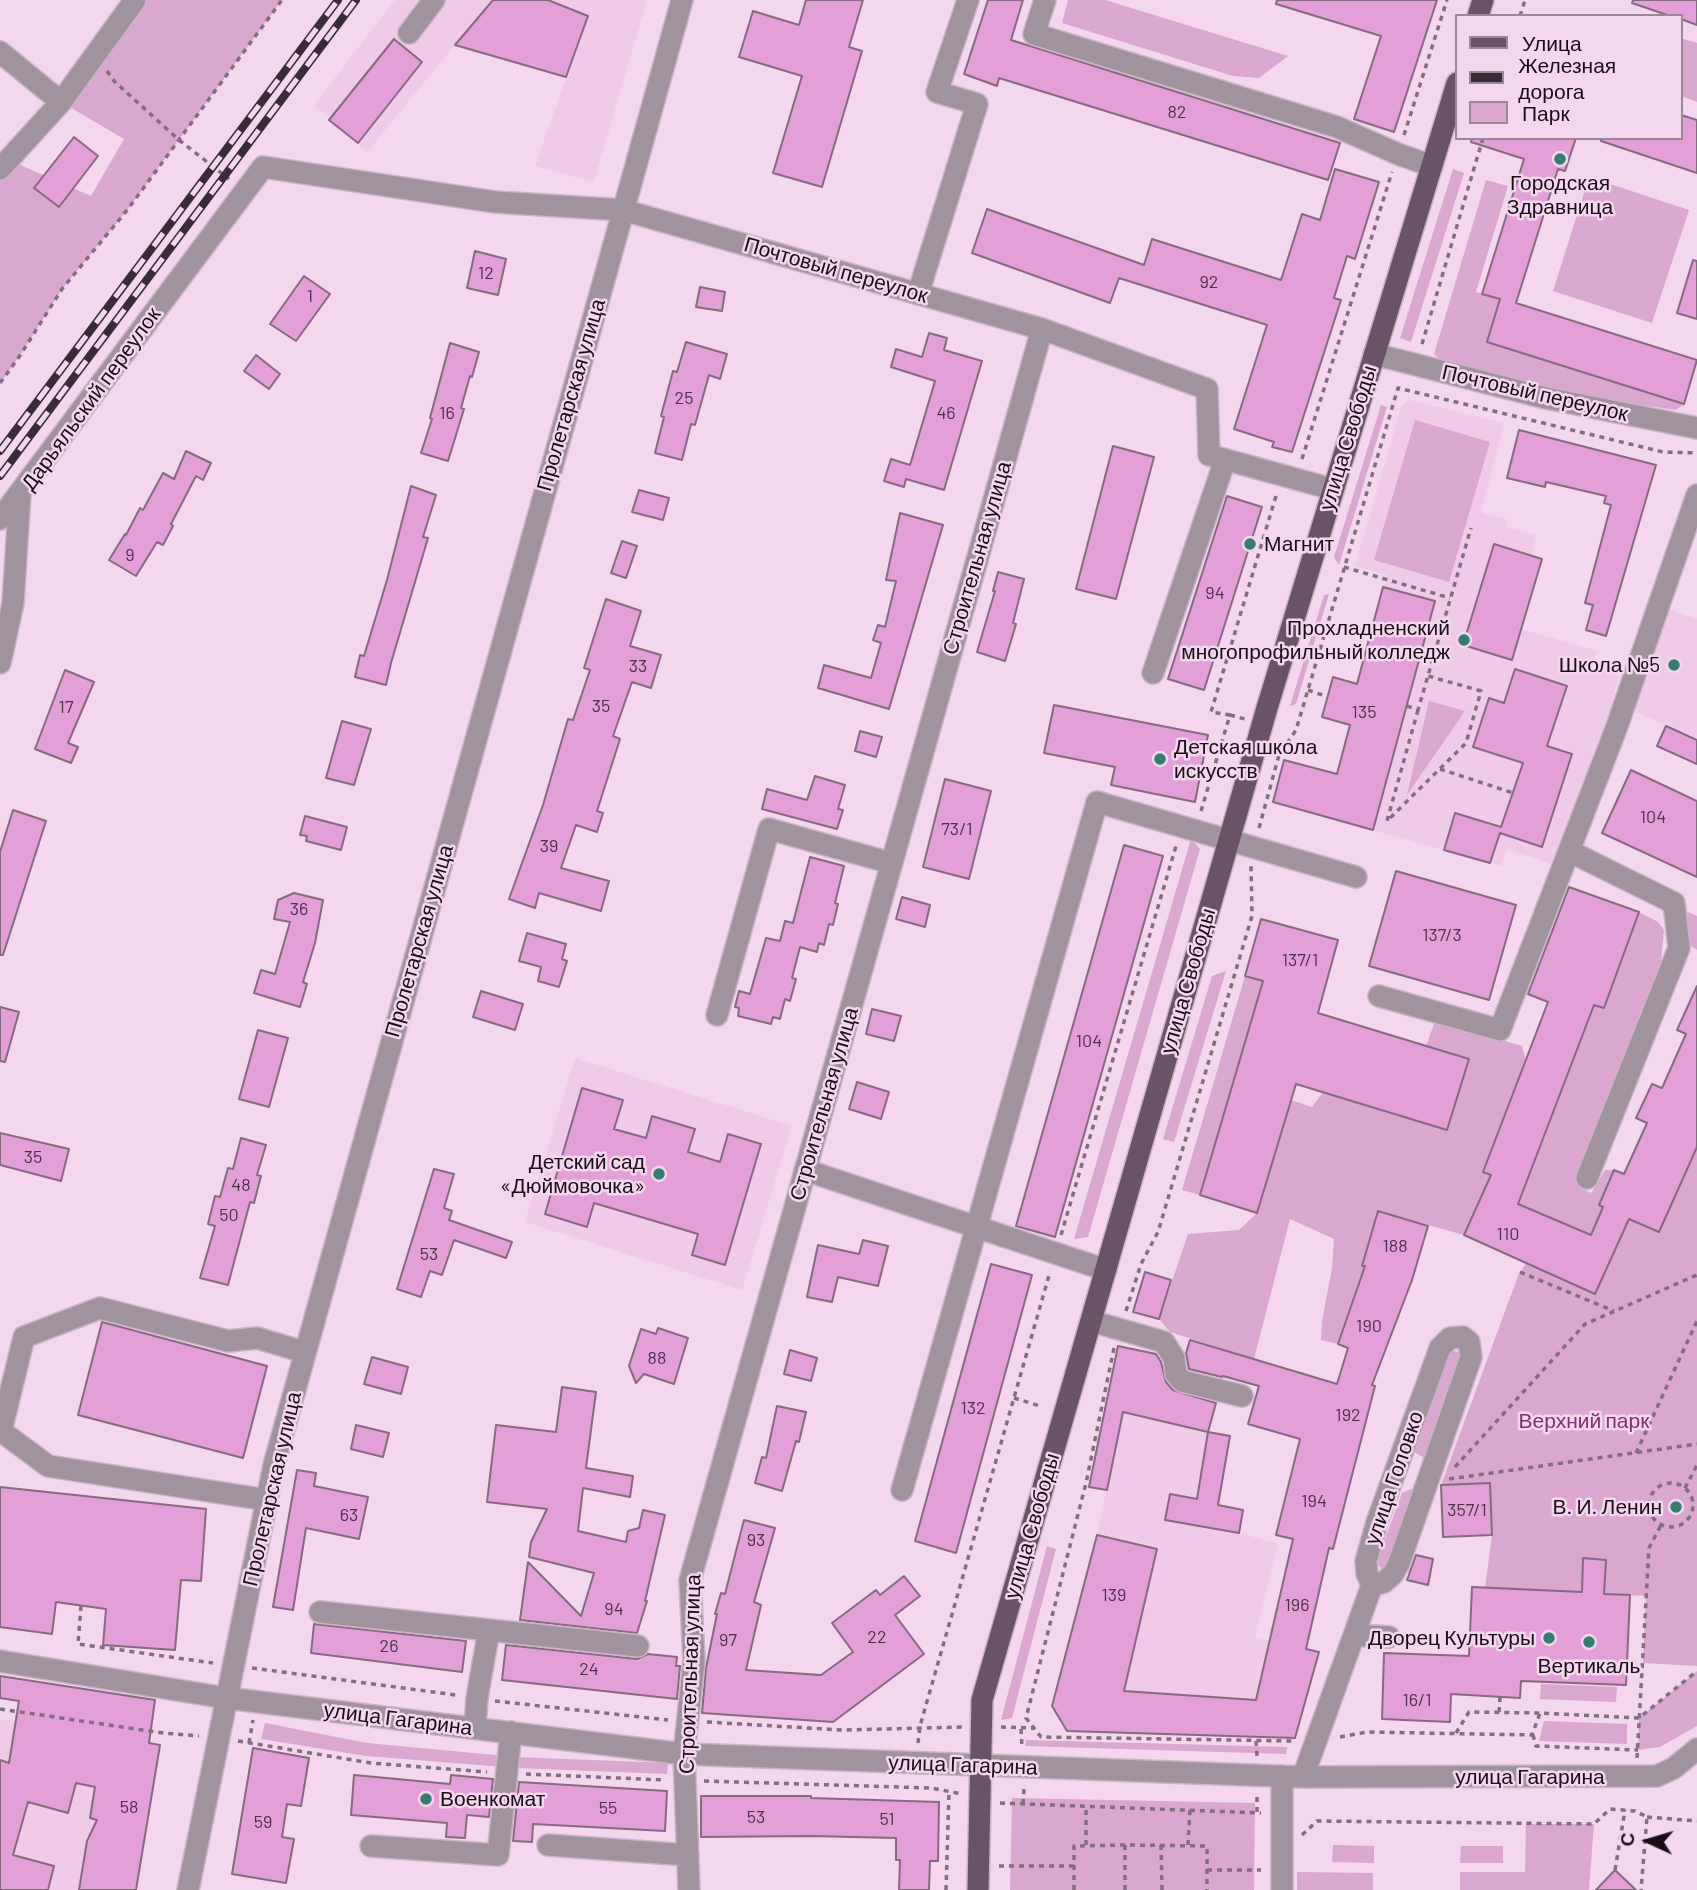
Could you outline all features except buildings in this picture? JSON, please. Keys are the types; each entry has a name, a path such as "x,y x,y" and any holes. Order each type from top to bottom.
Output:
{"main road":[{"name":"улица Свободы","path":"978,1890 982,1700 1229,839 1332,489 1456,86"}],"street":[{"path":"0,169 61,102 135,0"},
{"path":"409,33 433,0"},
{"name":"Пролетарская улица","path":"188,1890 267,1500 304,1352 682,0"},
{"path":"918,294 976,104 937,92 968,0"},
{"path":"1045,0 1034,34 1337,127 1432,166"},
{"path":"0,52 61,102"},
{"name":"Почтовый переулок","path":"263,167 495,202 623,210 1042,329 1207,389 1209,455 1226,460"},
{"name":"Дарьяльский переулок","path":"0,663 2,640 13,603 20,493 263,167"},
{"name":"Строительная улица","path":"689,1890 684,1754 694,1661 690,1580 1042,329"},
{"name":"Почтовый переулок","path":"1374,354 1546,398 1697,428"},
{"path":"1153,673 1226,460 1332,489"},
{"path":"0,519 20,493"},
{"path":"1379,996 1500,1030 1624,708 1697,495"},
{"path":"902,1490 1097,802 1356,877"},
{"path":"717,1015 769,829 891,863"},
{"path":"1569,851 1674,903 1679,948 1587,1178"},
{"path":"805,1170 1106,1270"},
{"path":"267,1500 48,1466 1,1431 23,1337 100,1308 228,1341 257,1338 304,1352"},
{"path":"1091,1321 1164,1342 1174,1358 1177,1374 1182,1381 1242,1396"},
{"name":"улица Головко","path":"1282,1880 1293,1777 1316,1741 1372,1585 1367,1574 1370,1542 1440,1348 1450,1338 1463,1337 1469,1342 1471,1357 1430,1477"},
{"path":"1372,1585 1384,1582 1393,1574 1399,1563 1430,1477 1397,1467"},
{"path":"320,1612 638,1646"},
{"path":"475,1728 477,1698 489,1630"},
{"path":"1354,1635 1390,1637"},
{"name":"улица Гагарина","path":"0,1661 226,1698 684,1754 1293,1777 1657,1776 1695,1754"},
{"path":"371,1846 498,1855 512,1732"},
{"path":"548,1845 688,1855"}],"path":[{"path":"0,383 62,289 128,209 282,0"},
{"path":"919,1726 1175,847 1203,808 1230,715 1211,712 1277,493 1298,471 1447,0"},
{"path":"96,54 114,81 179,140 245,190"},
{"path":"1412,363 1421,348 1482,140"},
{"path":"1532,1735 1367,1732 1316,1741 1041,1737 1026,1718 1086,1483 1120,1328 1141,1264 1158,1231 1252,916 1251,858 1279,755 1296,730 1398,388 1663,452 1697,453"},
{"path":"1428,676 1481,691 1466,743 1387,821 1418,710 1471,527"},
{"path":"1344,567 1451,598"},
{"path":"1308,690 1328,696"},
{"path":"1407,706 1418,710"},
{"path":"1440,769 1513,793"},
{"path":"1520,1272 1614,1311"},
{"path":"1697,1275 1585,1324 1445,1479 1697,1444"},
{"path":"1635,1453 1697,1321"},
{"path":"1014,1398 1040,1406"},
{"path":"1685,1488 1697,1465"},
{"path":"1664,1484 1678,1484 1685,1488 1693,1500 1688,1520 1675,1527 1661,1525 1651,1515 1649,1507 1652,1493 1664,1484"},
{"path":"1540,1713 1532,1735 1536,1746 1638,1750 1649,1548 1661,1525"},
{"path":"81,1606 78,1644 477,1698 688,1721 842,1730 919,1726 1034,1728"},
{"path":"1456,1733 1469,1712 1640,1718 1697,1671"},
{"path":"1499,1712 1500,1697"},
{"path":"946,1890 949,1792"},
{"path":"996,1802 1266,1813"},
{"path":"1086,1806 1086,1845"},
{"path":"1188,1845 1190,1809"},
{"path":"1298,1840 1317,1821 1594,1824 1610,1809 1635,1811 1647,1817 1697,1821"},
{"path":"1615,1870 1625,1810"},
{"path":"1641,1890 1647,1817"},
{"path":"1074,1890 1074,1846 1086,1845 1207,1846 1207,1890"},
{"path":"1125,1845 1125,1890"},
{"path":"1161,1845 1161,1890"},
{"path":"995,1866 1074,1866"},
{"path":"1207,1870 1282,1880"}],"shaded area":[{"path":"395,0 492,0 367,152 314,105"},
{"path":"548,0 647,0 594,182 535,166 588,16"},
{"name":"Прохладненский многопрофильный колледж","path":"1410,400 1504,423 1481,513 1507,519 1506,527 1536,535 1531,555 1542,559 1521,629 1597,651 1592,668 1619,676 1611,707 1556,865 1507,850 1501,866 1273,802 1284,760 1308,766 1332,794 1350,725 1322,717 1333,677 1357,683 1387,575 1355,566 1402,405"},
{"name":"Школа №5","path":"1670,609 1697,619 1697,740 1635,711"},
{"name":"Детский сад «Дюймовочка»","path":"575,1058 792,1126 742,1290 525,1222"},
{"path":"1123,1412 1230,1436 1218,1505 1243,1510 1239,1533 1278,1544 1255,1638 1319,1652 1295,1738 1067,1731 1052,1706 1097,1535"},
{"path":"0,1719 91,1731 160,1745 136,1890 0,1890"}],"green space":[{"path":"135,0 282,0 128,209 62,289 0,383 0,170 9,160 91,196 124,139 61,102"},
{"path":"1068,0 1105,0 1288,56 1259,78 1233,76 1062,23"},
{"path":"1683,39 1697,43 1697,102 1683,97"},
{"path":"1453,169 1464,173 1411,342 1400,338"},
{"path":"1589,177 1689,210 1652,323 1553,291"},
{"path":"1486,180 1508,186 1476,292 1500,299 1487,342 1684,404 1676,410 1573,395 1438,358 1434,354"},
{"path":"1381,405 1387,407 1339,565 1334,557"},
{"path":"1415,420 1490,442 1449,582 1374,560"},
{"path":"1329,594 1296,704 1290,706 1324,595"},
{"path":"1429,701 1465,711 1407,795"},
{"path":"1191,839 1200,849 1088,1237 1074,1239"},
{"path":"1684,910 1697,916 1697,950 1684,942"},
{"path":"1639,912 1658,922 1664,930 1660,971 1640,1013 1578,1187 1591,1193 1605,1170 1614,1170 1599,1204 1603,1207 1591,1235 1560,1221 1553,1235 1528,1224 1534,1211 1518,1204 1594,1005 1604,1008"},
{"path":"1226,971 1174,1142 1163,1139 1212,976"},
{"path":"1245,976 1263,981 1200,1195 1182,1190"},
{"path":"1435,1021 1522,1046 1526,1061 1483,1172 1491,1175 1464,1235 1378,1211 1362,1265 1412,1280 1400,1308 1357,1291 1338,1344 1321,1340 1334,1239 1290,1219 1254,1359 1170,1332 1159,1319 1188,1234 1239,1230 1257,1213 1291,1100 1312,1107 1323,1092 1426,1046"},
{"name":"Верхний парк","path":"1697,1147 1697,1666 1643,1663 1646,1596 1604,1594 1605,1560 1583,1559 1582,1592 1485,1588 1492,1535 1490,1483 1441,1485 1518,1276 1526,1263 1595,1294 1629,1219 1659,1232"},
{"path":"1452,1351 1462,1352 1430,1456 1424,1458 1414,1452 1415,1445 1448,1354"},
{"path":"1411,1489 1417,1491 1386,1572 1378,1565 1379,1555 1402,1493"},
{"path":"1047,1546 1056,1549 1012,1718 1001,1720"},
{"path":"1697,1671 1697,1726 1660,1747 1638,1750 1639,1718"},
{"path":"1541,1684 1617,1687 1616,1702 1540,1699"},
{"path":"1544,1721 1627,1724 1627,1744 1539,1741"},
{"path":"265,1723 367,1743 516,1757 668,1763 667,1774 516,1768 366,1756 261,1739"},
{"path":"1026,1740 1287,1747 1286,1754 1025,1746"},
{"path":"1012,1798 1255,1803 1254,1890 1010,1890"},
{"path":"1526,1824 1594,1824 1589,1890 1460,1890 1460,1872 1525,1872"},
{"path":"1333,1845 1374,1846 1374,1863 1332,1862"},
{"path":"1461,1846 1503,1846 1503,1863 1460,1863"},
{"path":"1297,1872 1373,1873 1373,1890 1297,1890"}],"railway":[{"path":"0,451 338,0"},
{"path":"0,476 356,0"}],"place":[{"name":"Городская Здравница","path":"1560,159"},
{"name":"Магнит","path":"1250,544"},
{"name":"Прохладненский многопрофильный колледж","path":"1464,640"},
{"name":"Школа №5","path":"1674,665"},
{"name":"Детская школа искусств","path":"1160,759"},
{"name":"Детский сад «Дюймовочка»","path":"659,1174"},
{"name":"В. И. Ленин","path":"1676,1507"},
{"name":"Дворец Культуры","path":"1549,1638"},
{"name":"Вертикаль","path":"1589,1642"},
{"name":"Военкомат","path":"426,1799"}]}
